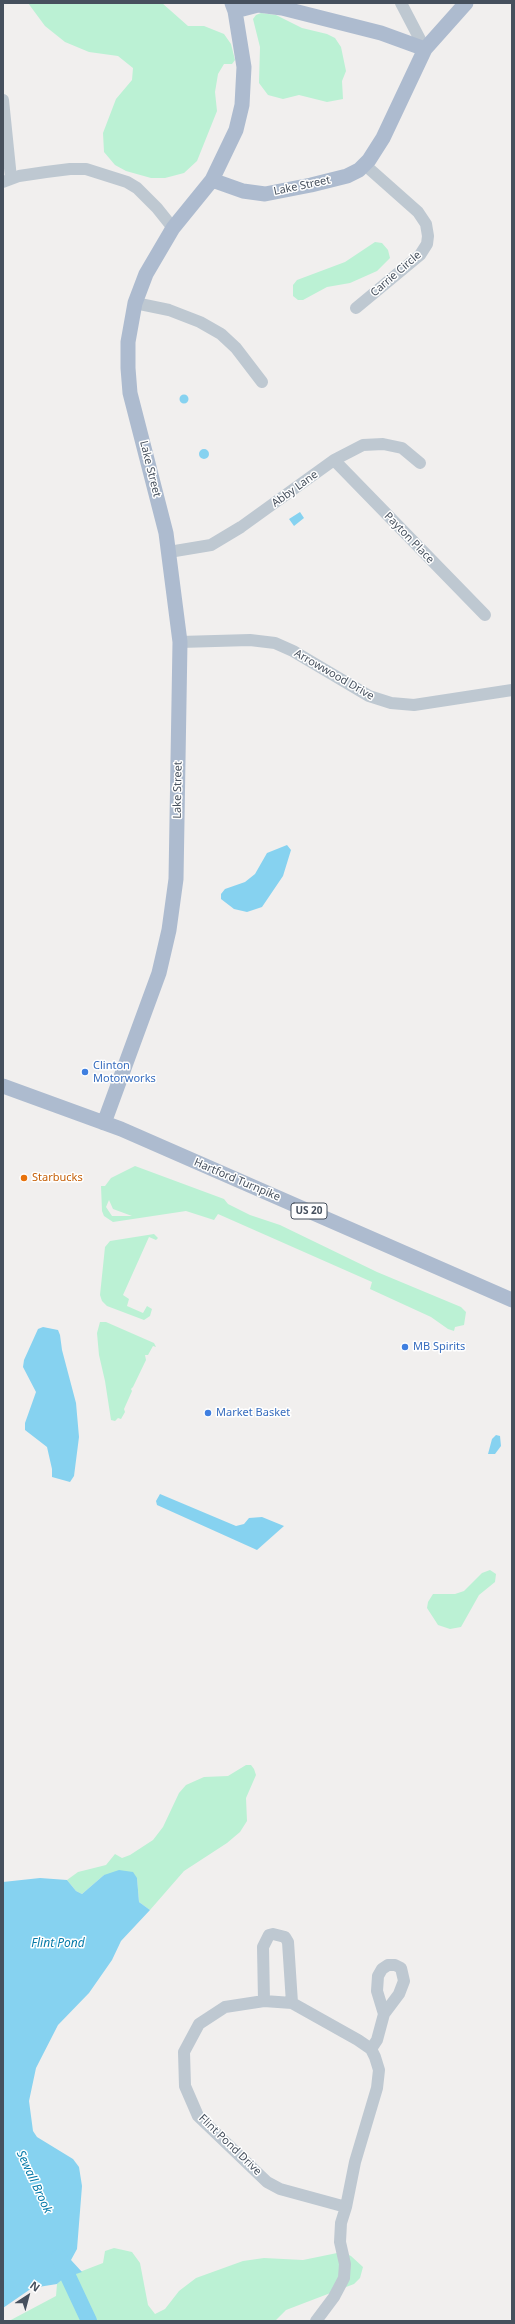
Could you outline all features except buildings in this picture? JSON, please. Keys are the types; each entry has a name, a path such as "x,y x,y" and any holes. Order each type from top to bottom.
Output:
{"main road":[{"name":"Lake Street","path":"104,1122 154,988 170,924 176,879 180,642 169,552 129,385 127,350 135,303 146,274 173,228 212,180 243,191 265,194 346,176 365,165 383,138 425,49 466,3"},
{"path":"212,180 236,130 242,105 244,67 234,7 258,5 282,8 381,33 425,49"},
{"name":"Hartford Turnpike","path":"3,1086 104,1122 512,1300"}],"street":[{"path":"401,3 425,49"},
{"path":"3,100 7,180 70,169 86,169 127,182 137,188 157,208 173,228"},
{"name":"Carrie Circle","path":"356,308 420,255 426,244 428,236 426,224 418,212 365,165"},
{"path":"135,303 169,310 200,322 221,334 236,348 262,382"},
{"name":"Abby Lane","path":"169,552 211,545 241,527 334,460 363,445 383,444 402,448 420,463"},
{"name":"Payton Place","path":"334,460 485,615"},
{"name":"Arrowwood Drive","path":"180,642 250,640 275,643 293,651 369,696 391,703 414,705 512,690"},
{"path":"264,2001 263,1947 268,1936 273,1934 285,1937 288,1942 292,2003"},
{"name":"Flint Pond Drive","path":"346,2207 280,2188 267,2182 198,2116 185,2086 184,2052 199,2024 225,2007 264,2001 292,2003 371,2049"},
{"path":"316,2321 334,2297 344,2278 345,2264 340,2242 341,2223 346,2207 355,2162 377,2088 379,2070 371,2049 377,2040 384,2014"}],"green space":[{"path":"28,3 162,3 188,26 204,26 224,34 231,44 235,60 232,64 224,64 218,74 215,92 217,111 197,161 184,173 165,178 151,178 126,171 115,165 104,152 103,133 116,99 132,80 133,68 118,56 89,52 65,42 45,26"},
{"path":"261,13 276,15 302,28 327,34 335,38 341,47 346,71 342,81 343,99 327,102 299,95 283,99 268,95 259,83 260,47 253,19 256,15"},
{"path":"375,242 382,243 388,250 390,258 377,271 350,283 327,287 303,300 298,300 293,296 293,285 297,280 345,262"},
{"path":"135,1166 224,1199 228,1204 250,1215 280,1225 377,1272 461,1307 466,1312 464,1325 455,1327 454,1331 448,1329 431,1317 370,1289 372,1282 218,1214 214,1220 186,1211 113,1222 104,1216 102,1211 101,1186 105,1186 111,1178","holes":["109,1200 113,1209 132,1216 112,1216 106,1207"]},
{"path":"154,1234 158,1238 156,1240 149,1237 123,1295 129,1299 127,1306 143,1313 147,1306 152,1309 150,1316 144,1320 107,1306 102,1301 100,1295 105,1247 110,1241"},
{"path":"100,1322 106,1322 154,1343 156,1347 153,1346 148,1355 145,1355 146,1360 131,1389 132,1391 124,1409 125,1412 121,1419 118,1418 115,1421 111,1420 99,1355 97,1333"},
{"path":"490,1570 496,1574 495,1582 479,1595 461,1627 450,1629 438,1625 427,1608 428,1602 433,1594 455,1594 464,1591 482,1573"},
{"path":"246,1765 251,1765 256,1775 246,1798 247,1821 240,1832 227,1843 184,1871 150,1910 139,1902 137,1878 104,1875 82,1894 76,1891 67,1880 78,1872 106,1865 115,1854 122,1858 130,1855 153,1840 163,1827 179,1793 186,1785 204,1777 228,1776"},
{"path":"114,2248 132,2252 140,2263 148,2305 155,2314 165,2309 179,2291 196,2278 243,2261 264,2258 303,2260 342,2252 351,2256 363,2267 360,2278 354,2284 286,2310 275,2321 9,2321 56,2296 57,2284 64,2278 103,2263 105,2251"}],"water":[{"path":"184,394 189,399 184,404 179,399"},
{"path":"202,449 206,449 209,454 206,459 202,459 199,456 199,452"},
{"path":"300,512 304,518 294,526 289,519"},
{"path":"287,845 291,850 283,876 262,907 247,912 234,909 221,899 221,894 225,889 245,882 255,874 267,853"},
{"path":"43,1327 58,1330 76,1403 79,1437 74,1476 70,1482 52,1477 52,1469 47,1447 25,1430 25,1423 36,1392 23,1367 24,1360 38,1329"},
{"path":"496,1435 500,1436 501,1446 495,1454 488,1454 492,1439"},
{"path":"160,1494 236,1526 244,1524 249,1518 262,1517 284,1526 257,1550 157,1505 156,1501"},
{"name":"Flint Pond","path":"119,1870 133,1872 137,1878 139,1902 150,1910 121,1941 112,1960 89,1993 58,2025 36,2068 29,2101 33,2131 37,2137 73,2159 79,2167 82,2186 77,2249 71,2260 82,2272 64,2278 57,2284 32,2288 3,2308 3,1882 40,1878 67,1880 76,1891 82,1894 104,1875"}],"waterway":[{"path":"59,2257 89,2321"}],"place":[{"name":"Clinton Motorworks","path":"85,1072"},
{"name":"Starbucks","path":"24,1178"},
{"name":"MB Spirits","path":"405,1347"},
{"name":"Market Basket","path":"208,1413"}],"water label":[{"name":"Sewall Brook","path":"34,2182"}]}
